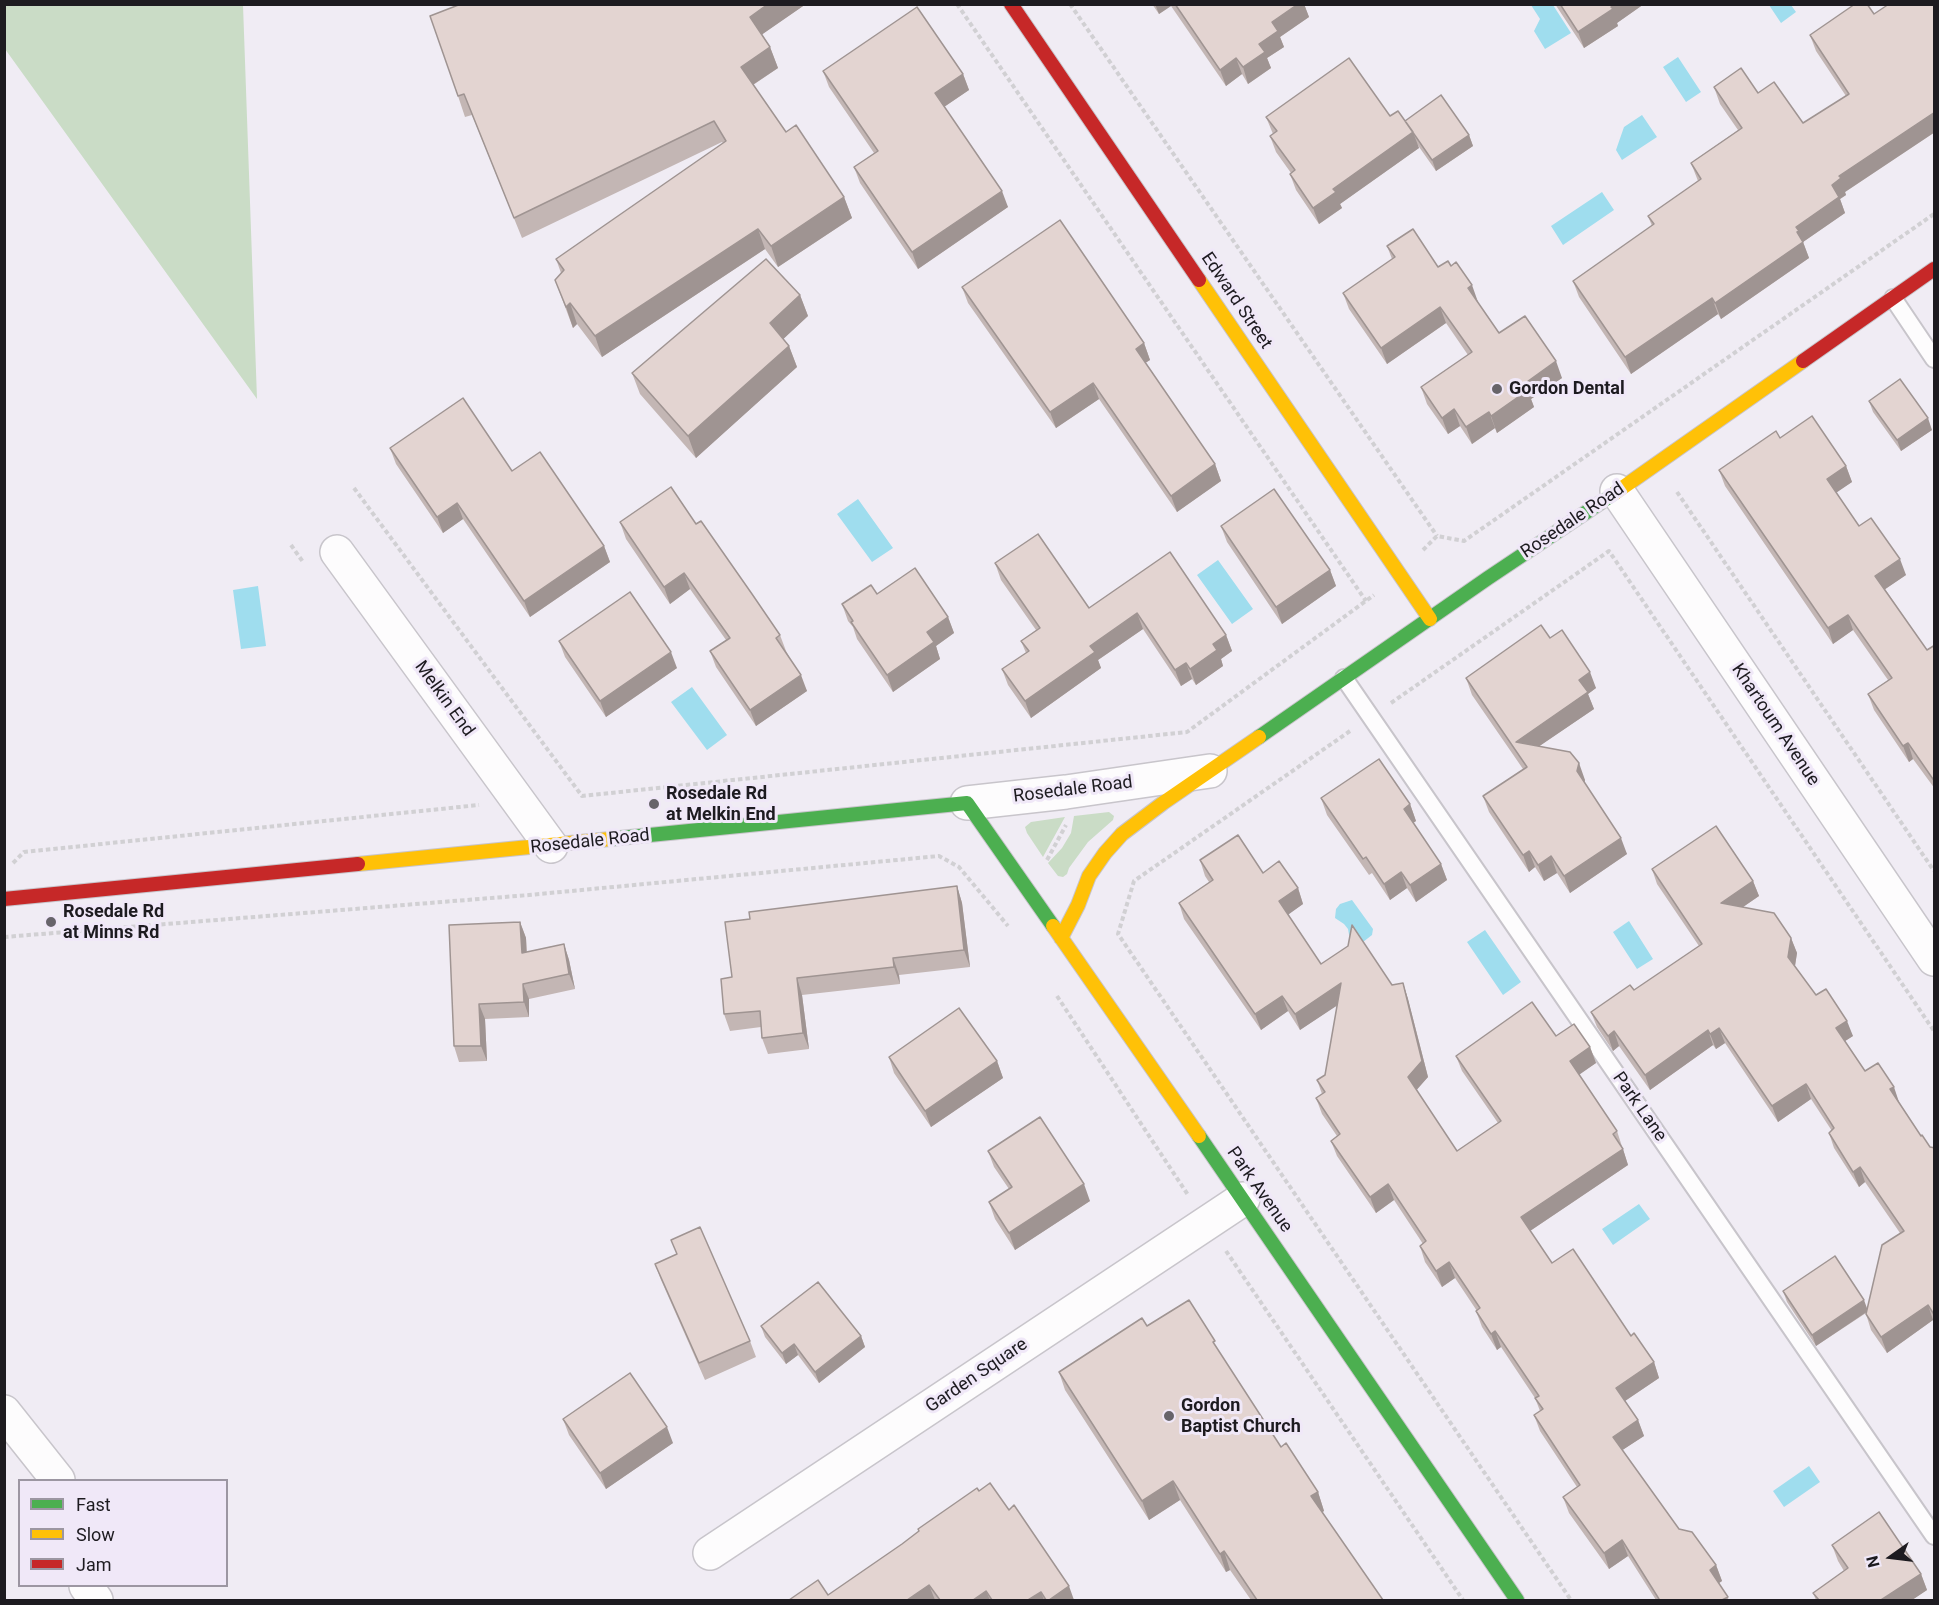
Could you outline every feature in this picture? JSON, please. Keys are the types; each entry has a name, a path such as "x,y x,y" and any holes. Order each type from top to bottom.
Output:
{"street":[{"name":"Edward Street","path":"1011,4 1430,619"},
{"name":"Rosedale Road","path":"1061,938 1078,905 1089,876 1122,834 1163,803 1658,464 1935,269"},
{"name":"Khartoum Avenue","path":"1617,490 1935,959"},
{"name":"Melkin End","path":"337,552 551,846"},
{"name":"Rosedale Road","path":"4,899 967,803 1066,792 1210,771"},
{"name":"Park Avenue","path":"967,803 1243,1199 1517,1600"},
{"name":"Garden Square","path":"710,1553 1243,1199"},
{"path":"4,1412 57,1479"},
{"path":"87,1587 96,1600"}],"lane":[{"path":"1893,298 1935,359"},
{"name":"Park Lane","path":"1344,678 1935,1536"}],"path":[{"path":"957,4 1366,601"},
{"path":"1070,4 1437,536 1464,540 1935,214"},
{"path":"1658,464 1935,871"},
{"path":"354,488 582,796 1187,732 1375,595"},
{"path":"1422,551 1437,536"},
{"path":"1609,552 1935,1031"},
{"path":"4,866 11,865 24,852 480,805"},
{"path":"1046,861 1070,816"},
{"path":"4,937 517,896 939,856 959,867 1014,933"},
{"path":"1134,881 1118,934 1571,1600"},
{"path":"1052,988 1207,1223 1462,1600"}],"green space":[{"path":"4,5 243,5 257,399 5,49"},
{"path":"1109,812 1114,816 1113,820 1088,842 1067,874 1063,877 1058,876 1048,863 1062,848 1071,833 1074,816"},
{"path":"1065,817 1043,857 1025,827 1031,822"}],"water":[{"path":"1531,5 1553,5 1571,33 1545,49 1534,31 1540,19"},
{"path":"1769,5 1791,5 1796,12 1781,23"},
{"path":"1678,57 1701,92 1686,102 1663,67"},
{"path":"1642,115 1657,137 1622,160 1616,150 1624,127"},
{"path":"1602,192 1614,210 1563,245 1551,226"},
{"path":"858,499 893,548 872,562 837,514"},
{"path":"1218,560 1253,609 1232,624 1197,575"},
{"path":"258,586 266,646 241,649 233,590"},
{"path":"692,687 727,735 707,750 671,702"},
{"path":"1352,900 1373,929 1372,935 1363,942 1350,940 1348,929 1335,918 1336,909 1340,904"},
{"path":"1629,921 1653,959 1637,969 1613,932"},
{"path":"1485,930 1521,982 1503,995 1467,942"},
{"path":"1639,1204 1650,1219 1613,1245 1602,1229"},
{"path":"1809,1466 1820,1482 1784,1507 1773,1491"}],"building":[{"path":"461,4 768,4 750,17 770,47 741,67 786,132 796,125 844,197 771,246 758,229 595,336 570,303 566,307 555,280 564,270 556,259 726,141 714,121 514,218 464,94 458,96 430,16"},
{"path":"1175,4 1298,4 1272,22 1278,31 1259,44 1265,52 1243,67 1236,58 1220,70"},
{"path":"1560,4 1614,4 1611,7 1613,9 1578,32"},
{"path":"1855,4 1867,4 1874,14 1889,4 1935,4 1935,112 1839,176 1841,178 1832,185 1839,197 1796,227 1803,242 1715,303 1712,298 1625,357 1573,281 1654,224 1648,216 1701,179 1691,163 1742,128 1714,87 1741,68 1758,93 1774,82 1803,123 1849,94 1810,35"},
{"path":"917,7 963,74 935,93 1002,191 912,252 854,167 878,151 823,71"},
{"path":"1349,58 1390,116 1398,111 1413,132 1333,189 1336,192 1313,208 1290,174 1295,170 1270,136 1277,131 1266,117"},
{"path":"1441,95 1469,135 1432,160 1405,121"},
{"path":"1060,220 1144,343 1136,349 1215,464 1171,496 1093,383 1050,412 962,287"},
{"path":"1413,229 1438,267 1448,261 1451,266 1456,262 1472,285 1468,288 1499,333 1525,316 1556,361 1524,384 1528,390 1491,416 1489,412 1466,427 1454,409 1442,418 1421,387 1472,352 1440,307 1381,348 1343,293 1395,257 1387,246"},
{"path":"766,259 800,295 770,323 789,346 688,436 632,373"},
{"path":"1900,379 1928,418 1897,440 1869,401"},
{"path":"463,398 512,471 540,452 604,546 524,601 457,503 437,517 390,448"},
{"path":"1812,416 1846,466 1827,479 1859,526 1871,518 1900,559 1875,576 1927,650 1935,645 1935,782 1908,743 1903,746 1868,694 1892,678 1848,615 1828,628 1719,470 1776,431 1780,438"},
{"path":"671,487 696,524 701,521 752,594 780,635 776,638 801,675 750,710 710,651 730,638 684,573 664,587 620,522"},
{"path":"1274,489 1330,570 1276,607 1221,526"},
{"path":"1038,534 1089,608 1170,552 1226,635 1213,644 1217,650 1190,669 1186,663 1175,670 1137,613 1090,646 1095,652 1025,701 1002,669 1029,651 1021,641 1040,628 995,563"},
{"path":"915,568 948,617 927,632 934,642 887,675 851,622 853,621 842,604 871,585 877,594"},
{"path":"630,592 671,652 600,701 559,641"},
{"path":"1541,625 1550,638 1562,630 1590,672 1579,680 1588,692 1516,742 1570,752 1579,763 1577,771 1621,838 1564,876 1551,856 1538,865 1529,851 1523,855 1483,796 1527,767 1466,678"},
{"path":"1379,759 1410,804 1404,809 1441,864 1410,885 1401,872 1384,884 1366,857 1363,859 1321,798"},
{"path":"1716,826 1753,881 1721,903 1774,913 1791,938 1788,957 1816,995 1826,989 1847,1021 1836,1028 1865,1071 1878,1063 1894,1087 1890,1089 1921,1136 1930,1147 1935,1148 1935,1316 1928,1305 1881,1337 1866,1314 1882,1245 1904,1231 1860,1167 1853,1172 1829,1133 1834,1128 1806,1084 1772,1106 1719,1028 1710,1034 1708,1030 1645,1075 1614,1031 1608,1036 1591,1012 1630,985 1634,990 1702,944 1652,869"},
{"path":"1238,835 1263,873 1279,861 1298,888 1279,901 1321,964 1348,946 1352,925 1392,985 1403,983 1422,1061 1408,1077 1457,1151 1501,1121 1456,1056 1532,1002 1556,1036 1574,1024 1590,1047 1570,1061 1617,1131 1613,1134 1623,1149 1521,1217 1552,1263 1573,1249 1631,1336 1634,1333 1654,1362 1616,1388 1638,1420 1613,1437 1679,1529 1692,1532 1716,1565 1710,1570 1728,1597 1722,1600 1658,1600 1622,1540 1604,1553 1563,1497 1580,1485 1534,1415 1543,1409 1535,1398 1539,1396 1495,1331 1491,1334 1476,1311 1480,1308 1449,1262 1436,1271 1420,1246 1426,1241 1388,1184 1370,1197 1331,1141 1340,1134 1316,1098 1325,1092 1317,1080 1325,1075 1341,983 1295,1014 1282,996 1255,1014 1179,903 1213,880 1200,860"},
{"path":"957,886 964,950 893,958 894,967 797,978 803,1033 762,1038 760,1011 724,1014 721,979 732,977 725,922 750,919 749,912"},
{"path":"520,922 522,953 564,944 569,974 523,984 524,1002 479,1004 481,1046 454,1046 449,925"},
{"path":"959,1008 997,1061 925,1111 889,1057"},
{"path":"1040,1117 1084,1184 1009,1233 989,1202 1012,1187 988,1151"},
{"path":"700,1227 750,1341 699,1363 655,1264 677,1254 671,1240"},
{"path":"1835,1256 1864,1300 1812,1335 1783,1291"},
{"path":"818,1282 861,1336 815,1372 794,1344 782,1353 761,1326"},
{"path":"1189,1300 1215,1341 1213,1342 1281,1447 1286,1443 1318,1492 1311,1496 1383,1600 1257,1600 1224,1551 1220,1554 1173,1481 1142,1501 1059,1372 1142,1318 1147,1326"},
{"path":"630,1373 667,1427 600,1473 563,1419"},
{"path":"990,1483 1009,1510 1014,1505 1069,1586 1049,1600 1046,1600 1041,1592 1028,1600 992,1600 986,1591 973,1600 940,1600 929,1585 907,1600 789,1600 818,1580 828,1595 977,1488 979,1491"},
{"path":"1879,1512 1921,1574 1881,1600 1819,1600 1813,1593 1848,1568 1832,1545"}],"traffic: fast":[{"path":"1259,737 1615,493"},
{"path":"610,839 967,803 1053,926"},
{"path":"1199,1136 1517,1600"}],"traffic: slow":[{"path":"1199,280 1430,619"},
{"path":"1615,493 1803,361"},
{"path":"1061,938 1078,905 1089,876 1122,834 1259,737"},
{"path":"358,864 610,839"},
{"path":"1053,926 1199,1136"}],"traffic: jam":[{"path":"1011,4 1199,280"},
{"path":"1803,361 1934,269"},
{"path":"4,899 358,864"}],"place":[{"name":"Gordon Dental","path":"1497,389"},
{"name":"Rosedale Rd at Melkin End","path":"654,804"},
{"name":"Rosedale Rd at Minns Rd","path":"51,922"},
{"name":"Gordon Baptist Church","path":"1169,1416"}]}
